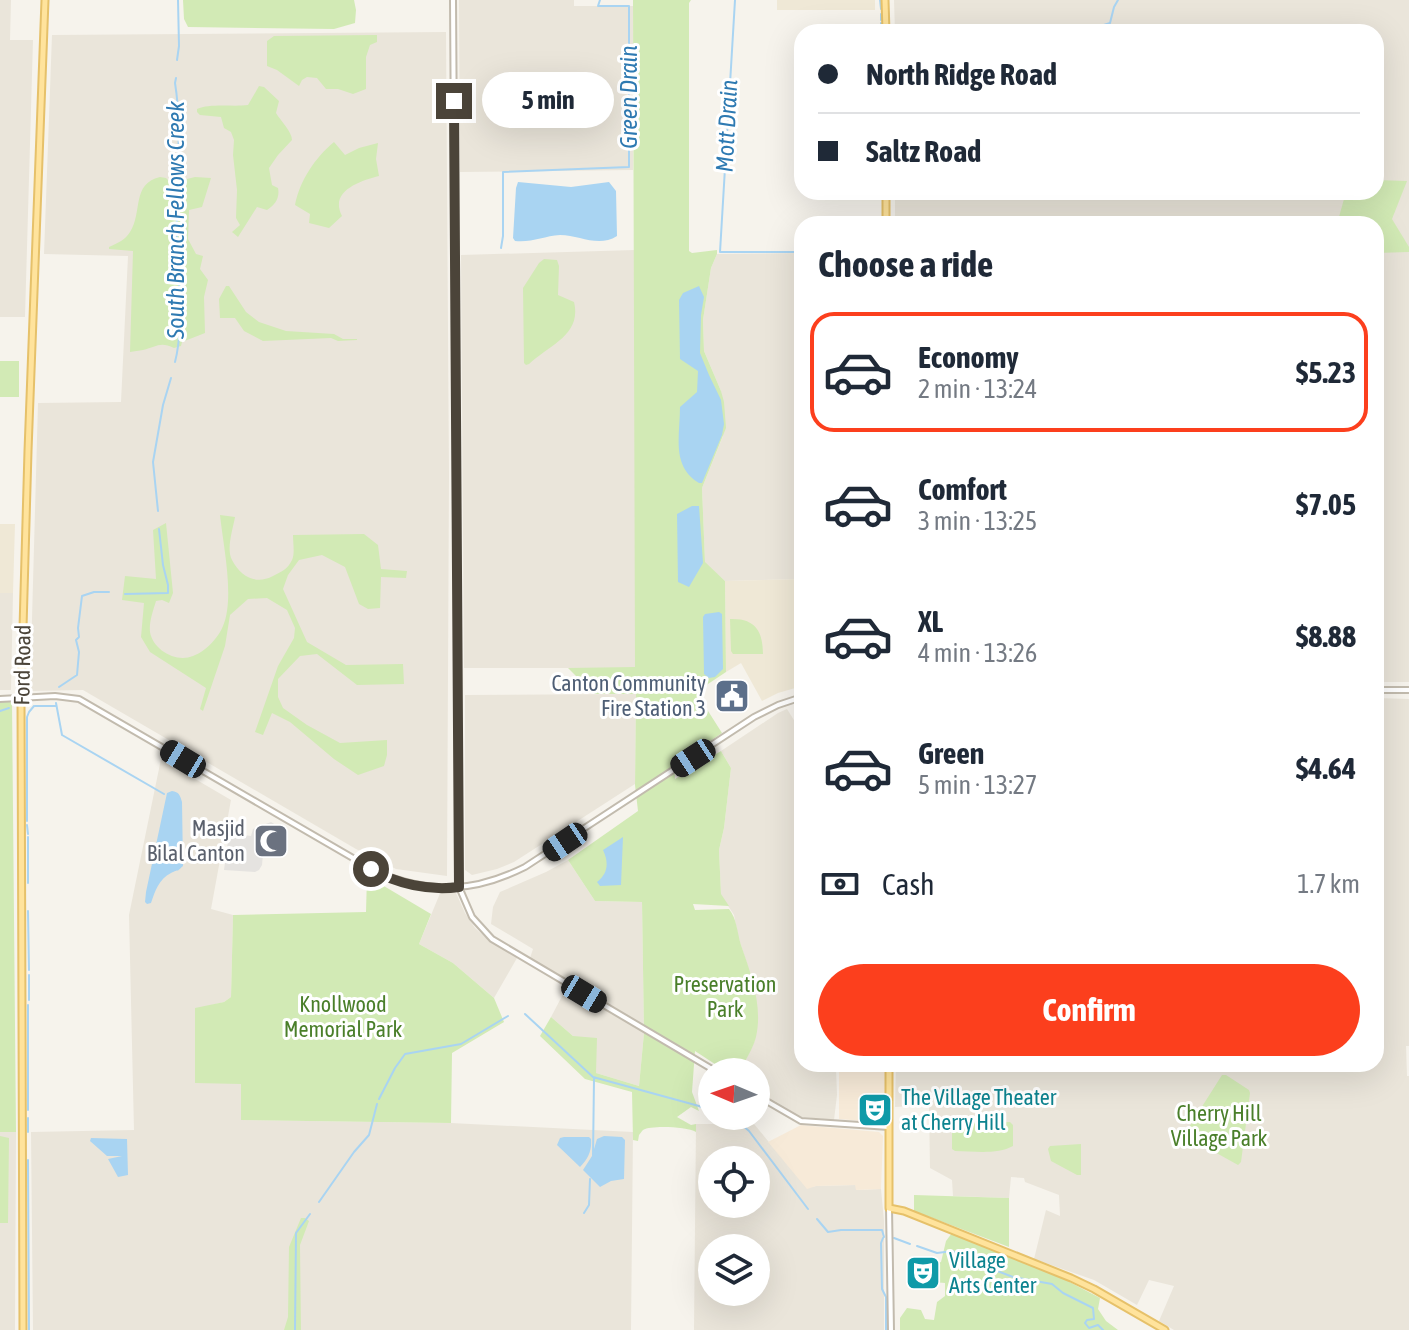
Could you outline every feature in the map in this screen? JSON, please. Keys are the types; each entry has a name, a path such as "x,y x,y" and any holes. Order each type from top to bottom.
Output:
{"main road":[{"name":"Ford Road","path":"23,1330 21,699 45,0"},
{"path":"885,0 886,24"},
{"path":"889,1072 889,1208 904,1211 1060,1272 1165,1330"}],"street":[{"path":"453,0 459,887 472,917 492,939 698,1061"},
{"path":"1384,690 1409,690"},
{"path":"0,699 55,696 79,699 377,872 422,887 459,887 509,875 754,717 794,700"},
{"path":"770,1103 801,1121 889,1127"},
{"path":"889,1208 891,1330"}],"shaded area":[{"path":"0,0 11,0 10,40 33,40 25,317 0,317"},
{"path":"459,0 574,0 574,6 633,6 633,170 460,172"},
{"path":"777,0 875,0 875,10 777,10"},
{"path":"894,0 1409,0 1409,682 1384,682 1384,216 895,216 895,200 1384,200 1384,24 895,24"},
{"path":"446,32 449,475 447,876 396,869 356,849 83,690 30,691 38,403 121,402 128,256 44,254 52,35"},
{"path":"635,250 635,668 464,668 461,255"},
{"path":"794,253 794,579 725,581 705,563 702,488 723,436 721,391 704,351 703,320 711,268 717,254"},
{"path":"0,524 15,524 13,593 0,593"},
{"path":"794,579 794,688 762,701 741,663 726,672 725,581"},
{"path":"0,593 13,593 11,690 0,690"},
{"path":"636,694 635,784 514,862 472,875 465,870 465,695"},
{"path":"1384,698 1409,699 1409,1046 1406,1046 1409,1076 1409,1330 1174,1330 1159,1321 1174,1286 1149,1280 1137,1305 1094,1280 1034,1259 1046,1210 1060,1216 1059,1195 1025,1182 1024,1178 1011,1177 1009,1198 953,1196 952,1180 930,1168 929,1105 895,1107 896,1072 1384,1072"},
{"path":"787,709 794,720 794,1072 836,1072 834,1120 802,1117 770,1098 770,1058 747,1058 755,1040 757,1013 734,915 721,895 719,850 731,768 721,751"},
{"path":"161,759 231,800 211,909 233,915 231,997 212,1005 241,1084 241,1120 451,1123 633,1132 631,1330 33,1330 31,1132 134,1130 129,915"},
{"path":"271,822 276,825 265,832 259,870 224,870 229,833 251,836 253,829"},
{"path":"568,860 595,901 642,902 644,1033 639,1086 596,1073 573,1036 551,1017 570,981 530,958 533,949 491,924 493,907 500,892"},
{"path":"452,890 475,928 517,958 494,998 453,963 419,944 441,891"},
{"path":"839,1072 886,1072 885,1117 882,1121 839,1119"},
{"path":"696,1124 698,1130 759,1130 807,1188 856,1185 857,1190 881,1189 884,1330 694,1330"},
{"path":"801,1125 879,1132 883,1136 881,1189 856,1190 855,1185 807,1189 768,1142"},
{"path":"0,1132 16,1132 15,1330 0,1330"}],"green space":[{"path":"183,0 354,0 355,23 334,29 188,27 184,19"},
{"name":"Preservation Park","path":"633,0 691,0 689,251 717,250 703,320 704,351 721,391 726,428 702,488 705,562 725,581 726,672 696,692 722,733 674,766 675,779 721,751 731,768 719,850 721,894 729,906 693,904 695,910 729,909 732,913 752,979 758,1025 747,1058 706,1058 695,1051 692,1092 698,1110 691,1107 677,1117 691,1125 696,1124 696,1132 670,1127 647,1128 639,1135 638,1141 633,1140 632,1092 585,1079 540,1036 551,1017 573,1036 597,1038 596,1073 639,1086 644,1033 642,902 595,901 568,860 638,811 635,785 636,694 594,694 568,668 635,667"},
{"path":"377,35 377,42 370,45 366,57 366,89 353,94 326,89 317,78 307,77 299,86 267,66 267,41 274,36"},
{"path":"259,86 279,101 276,113 292,140 269,168 272,185 278,188 276,201 267,210 257,207 238,237 232,232 240,225 236,218 234,140 231,132 224,128 221,117 200,115 197,109 248,105"},
{"path":"334,142 345,155 378,143 376,159 379,176 348,188 340,200 342,216 329,228 309,223 310,214 295,205 309,170"},
{"path":"160,177 171,183 195,177 211,178 202,207 189,210 188,239 196,254 203,256 200,269 208,280 204,297 205,333 174,348 161,345 130,352 133,251 109,247 128,235 134,224 141,192 151,181"},
{"path":"1384,180 1407,181 1392,219 1409,252 1384,253 1384,216 1339,216 1344,200 1384,200"},
{"path":"544,259 557,260 558,295 574,302 575,313 569,331 526,365 523,288"},
{"path":"226,286 246,312 259,322 286,331 334,334 343,339 357,340 263,341 244,331 235,318 220,318 219,299"},
{"path":"0,361 19,361 19,397 0,397"},
{"path":"220,515 235,517 230,555 240,571 250,578 267,579 286,568 293,558 293,535 364,534 378,545 381,569 407,571 406,578 381,577 380,608 368,609 359,604 345,567 322,555 299,560 283,589 307,642 346,665 403,664 404,684 357,685 317,654 300,656 278,679 278,697 283,708 307,725 340,743 387,740 384,766 358,775 290,722 272,713 263,735 255,732 278,666 294,638 295,628 287,610 267,598 248,599 230,615 225,646 203,711 200,709 206,688 150,652 141,637 144,603 122,600 125,576 156,579 153,530 166,523 173,593 169,603 156,601 150,632 160,649 173,656 186,658 202,651 223,626 228,601"},
{"path":"730,619 746,621 756,628 763,654 733,654"},
{"path":"0,702 12,702 16,1132 0,1132"},
{"name":"Knollwood Memorial Park","path":"367,876 431,914 419,944 453,963 494,998 504,1022 452,1053 451,1123 241,1120 241,1084 195,1083 195,1008 224,1002 231,997 233,915 366,912"},
{"name":"Cherry Hill Village Park","path":"1222,1075 1250,1093 1241,1162 1238,1165 1184,1135"},
{"path":"1010,1122 1013,1125 1013,1146 1007,1149 992,1152 952,1149 952,1126 955,1123"},
{"path":"0,1136 9,1138 8,1223 0,1223"},
{"path":"1081,1144 1081,1175 1051,1161 1050,1146"},
{"path":"914,1195 1009,1198 1009,1247 914,1211"},
{"path":"301,1218 309,1221 300,1245 301,1330 284,1330 288,1317 289,1247"},
{"path":"952,1233 1058,1276 1100,1298 1098,1309 1106,1321 1118,1330 900,1330 900,1318 907,1308 921,1310 925,1319 934,1320 937,1302 945,1296 945,1283 934,1282 933,1264 941,1262 946,1241"}],"water":[{"path":"518,182 571,187 609,182 616,191 617,236 603,241 560,235 515,241"},
{"path":"699,286 704,297 700,353 721,400 724,424 702,483 684,468 679,450 680,407 697,392 698,371 680,359 679,300 683,293"},
{"path":"699,506 703,563 689,587 678,582 677,514"},
{"path":"719,612 722,614 723,669 715,677 709,678 704,674 703,617"},
{"path":"172,791 179,794 182,802 183,866 163,879 151,903 147,904 146,892 167,793"},
{"path":"623,837 621,885 600,886 597,882 606,868 603,850"},
{"path":"604,1136 625,1140 624,1179 600,1187 583,1170 592,1156 597,1139"},
{"path":"564,1137 591,1139 589,1154 580,1167 557,1145"},
{"path":"91,1138 127,1139 128,1175 118,1177 108,1159 122,1156 107,1156 90,1141"}],"waterway":[{"name":"South Branch Fellows Creek","path":"177,60 178,0"},
{"name":"Green Drain","path":"501,248 503,172 629,167 629,6 598,6 600,0"},
{"name":"Mott Drain","path":"735,0 720,252 794,252"},
{"path":"880,0 881,9"},
{"path":"1107,24 1110,23 1118,0"},
{"path":"881,14 881,20"},
{"name":"South Branch Fellows Creek","path":"175,362 180,317 180,257 176,241 179,138 176,78"},
{"name":"South Branch Fellows Creek","path":"158,511 153,462 171,378"},
{"name":"South Branch Fellows Creek","path":"125,594 168,593 159,529"},
{"name":"South Branch Fellows Creek","path":"59,687 77,675 79,652 76,640 79,637 82,596 109,592"},
{"path":"56,703 62,735 164,794"},
{"path":"27,821 27,717 34,706"},
{"name":"South Branch Fellows Creek","path":"35,706 56,706"},
{"name":"South Branch Fellows Creek","path":"0,711 9,708"},
{"path":"27,825 28,834"},
{"path":"28,837 28,883"},
{"path":"28,911 29,970"},
{"path":"29,975 29,1000"},
{"path":"28,1005 28,1110"},
{"path":"525,1014 593,1077 698,1106"},
{"path":"379,1099 405,1054 461,1044 508,1016"},
{"path":"593,1156 594,1079"},
{"path":"319,1202 369,1135 377,1104"},
{"path":"28,1118 28,1132"},
{"path":"748,1130 808,1209"},
{"path":"28,1160 29,1330"},
{"path":"584,1213 589,1205 590,1179"},
{"path":"295,1330 296,1233 310,1214"},
{"path":"817,1219 828,1232 882,1230 884,1237"},
{"path":"883,1238 882,1289 886,1297 886,1330"},
{"path":"894,1238 910,1244"},
{"path":"917,1246 937,1253 953,1251 964,1263 974,1264 982,1270 992,1269 1013,1277 1052,1284 1093,1308 1094,1319 1085,1323 1089,1328 1098,1325 1103,1330"}],"place":[{"name":"Canton Community Fire Station 3","path":"732,696"},
{"name":"Masjid Bilal Canton","path":"271,841"},
{"name":"The Village Theater at Cherry Hill","path":"875,1110"},
{"name":"Village Arts Center","path":"923,1273"}],"route":[{"path":"371,869 422,887 459,887 454,101"}]}
